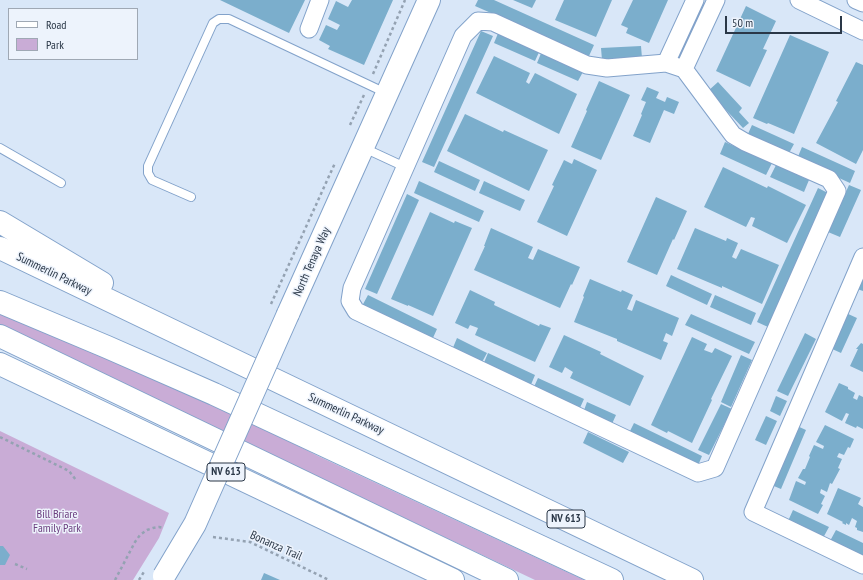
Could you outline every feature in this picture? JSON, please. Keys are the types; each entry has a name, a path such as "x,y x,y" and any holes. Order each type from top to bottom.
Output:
{"main road":[{"name":"North Tenaya Way","path":"168,579 195,524 429,0"},
{"path":"0,222 216,352"},
{"name":"Summerlin Parkway","path":"0,248 692,580"},
{"path":"0,302 214,394 612,580"},
{"path":"0,336 507,580"},
{"name":"NV 613","path":"0,364 453,580"}],"street":[{"path":"309,29 320,0"},
{"path":"666,63 695,0"},
{"path":"799,0 821,4 863,30"},
{"path":"856,0 863,3"},
{"path":"684,69 712,1"},
{"path":"478,21 493,22 587,65 607,68 666,63 684,69 733,135 745,142 829,179 837,191 715,468 698,474 356,311 350,302 352,288 463,36 478,21"},
{"path":"863,257 753,512 863,565"}],"lane":[{"path":"191,197 152,180 148,173 148,166 213,23 219,19 229,19 387,93"},
{"path":"363,147 405,167"},
{"path":"0,148 61,183"}],"path":[{"path":"0,437 68,471 76,480"},
{"path":"115,580 140,535 153,528 164,528"},
{"name":"Bonanza Trail","path":"213,537 250,542 329,580"},
{"path":"15,564 27,570"}],"green space":[{"path":"0,312 220,406 318,456 584,580 535,580 40,345 0,324"},
{"name":"Bill Briare Family Park","path":"0,431 169,513 159,538 133,580 0,580"}],"building":[{"path":"220,0 305,0 289,33"},
{"path":"352,0 393,0 364,65 328,49 330,46 319,40 326,25 337,30 340,25 328,19 336,1 348,7"},
{"path":"478,0 494,0 594,45 589,56 475,6"},
{"path":"513,0 536,0 532,8"},
{"path":"564,0 612,0 596,37 555,20"},
{"path":"633,0 668,0 649,43 626,33 628,28 621,25"},
{"path":"746,6 776,21 763,49 767,50 750,87 716,71"},
{"path":"481,31 493,36 434,167 422,162"},
{"path":"499,31 540,50 535,61 494,43"},
{"path":"790,35 829,52 794,134 753,118"},
{"path":"641,46 642,58 602,60 601,48"},
{"path":"542,51 584,70 578,81 537,63"},
{"path":"494,56 530,73 526,82 529,84 535,73 577,94 559,134 476,93"},
{"path":"856,62 863,65 863,150 856,164 816,143 838,102 836,101"},
{"path":"599,81 630,95 601,160 571,147"},
{"path":"718,82 742,108 739,112 749,123 743,128 708,91"},
{"path":"647,87 659,92 656,98 665,102 667,97 679,102 674,114 664,110 650,143 633,136 646,102 641,100"},
{"path":"465,114 503,132 504,130 548,150 529,191 447,151"},
{"path":"752,125 794,144 788,155 747,136"},
{"path":"725,142 772,163 766,175 720,154"},
{"path":"802,147 855,171 850,183 797,159"},
{"path":"574,159 597,170 567,236 537,222 554,186 552,185 564,160 572,164"},
{"path":"439,161 480,180 475,191 434,172"},
{"path":"776,165 809,180 804,192 770,177"},
{"path":"723,167 767,188 768,186 806,205 787,243 752,226 755,218 751,217 746,227 704,207"},
{"path":"419,181 484,211 479,222 414,193"},
{"path":"484,181 525,200 520,211 479,193"},
{"path":"849,185 861,190 840,237 828,232"},
{"path":"818,188 828,193 768,327 757,322"},
{"path":"407,194 419,200 377,294 365,289"},
{"path":"656,197 687,211 657,275 627,262"},
{"path":"430,212 454,223 455,221 472,228 433,316 391,299"},
{"path":"491,228 533,247 528,258 533,260 538,249 580,267 560,308 474,270"},
{"path":"695,228 726,241 727,238 738,243 732,257 736,259 741,249 779,265 762,304 722,286 722,288 677,269"},
{"path":"671,275 712,294 707,305 666,286"},
{"path":"863,276 863,291 857,289"},
{"path":"590,279 621,292 622,290 633,295 627,309 632,311 636,300 679,318 672,336 666,333 663,341 668,343 661,360 617,341 617,339 574,322"},
{"path":"470,290 495,302 494,305 539,326 540,324 551,328 535,362 475,335 478,328 470,325 468,329 455,323"},
{"path":"368,295 437,329 432,340 362,306"},
{"path":"715,295 756,313 751,325 710,307"},
{"path":"846,313 857,318 841,353 830,348"},
{"path":"691,314 755,342 749,354 685,325"},
{"path":"805,333 816,339 788,396 777,391"},
{"path":"564,335 601,352 600,354 644,376 630,406 570,378 573,372 565,367 562,373 549,367"},
{"path":"692,337 707,344 704,350 712,353 715,348 732,356 692,443 668,431 667,433 651,425"},
{"path":"457,338 487,353 481,364 452,350"},
{"path":"861,343 863,344 863,372 850,366 858,349 856,349"},
{"path":"488,353 535,375 530,387 483,365"},
{"path":"741,355 752,360 731,407 721,402"},
{"path":"538,378 584,399 579,410 533,389"},
{"path":"839,383 848,387 848,389 855,393 853,398 857,400 859,395 863,397 863,429 857,426 856,428 845,423 849,414 846,413 842,421 825,412"},
{"path":"776,396 787,401 780,416 770,411"},
{"path":"587,402 616,415 611,426 583,413"},
{"path":"721,404 732,409 709,455 698,450"},
{"path":"766,416 777,421 766,445 755,440"},
{"path":"634,423 702,456 697,468 628,435"},
{"path":"795,425 806,430 781,489 769,484"},
{"path":"825,425 854,439 850,448 848,447 844,455 839,453 837,457 842,459 838,468 840,469 832,484 830,483 827,492 821,489 820,493 825,496 821,504 823,505 818,514 789,500 796,481 805,485 806,482 798,478 803,469 805,469 814,445 823,449 824,446 816,442"},
{"path":"588,432 629,452 623,463 583,443"},
{"path":"838,488 861,498 858,504 863,507 863,532 857,530 855,527 857,521 852,518 849,525 846,523 846,525 827,514"},
{"path":"793,510 829,527 823,538 788,521"},
{"path":"836,530 863,543 863,557 830,541"},
{"path":"0,546 3,546 10,555 5,565 0,565"},
{"path":"264,573 280,580 261,580"}]}
